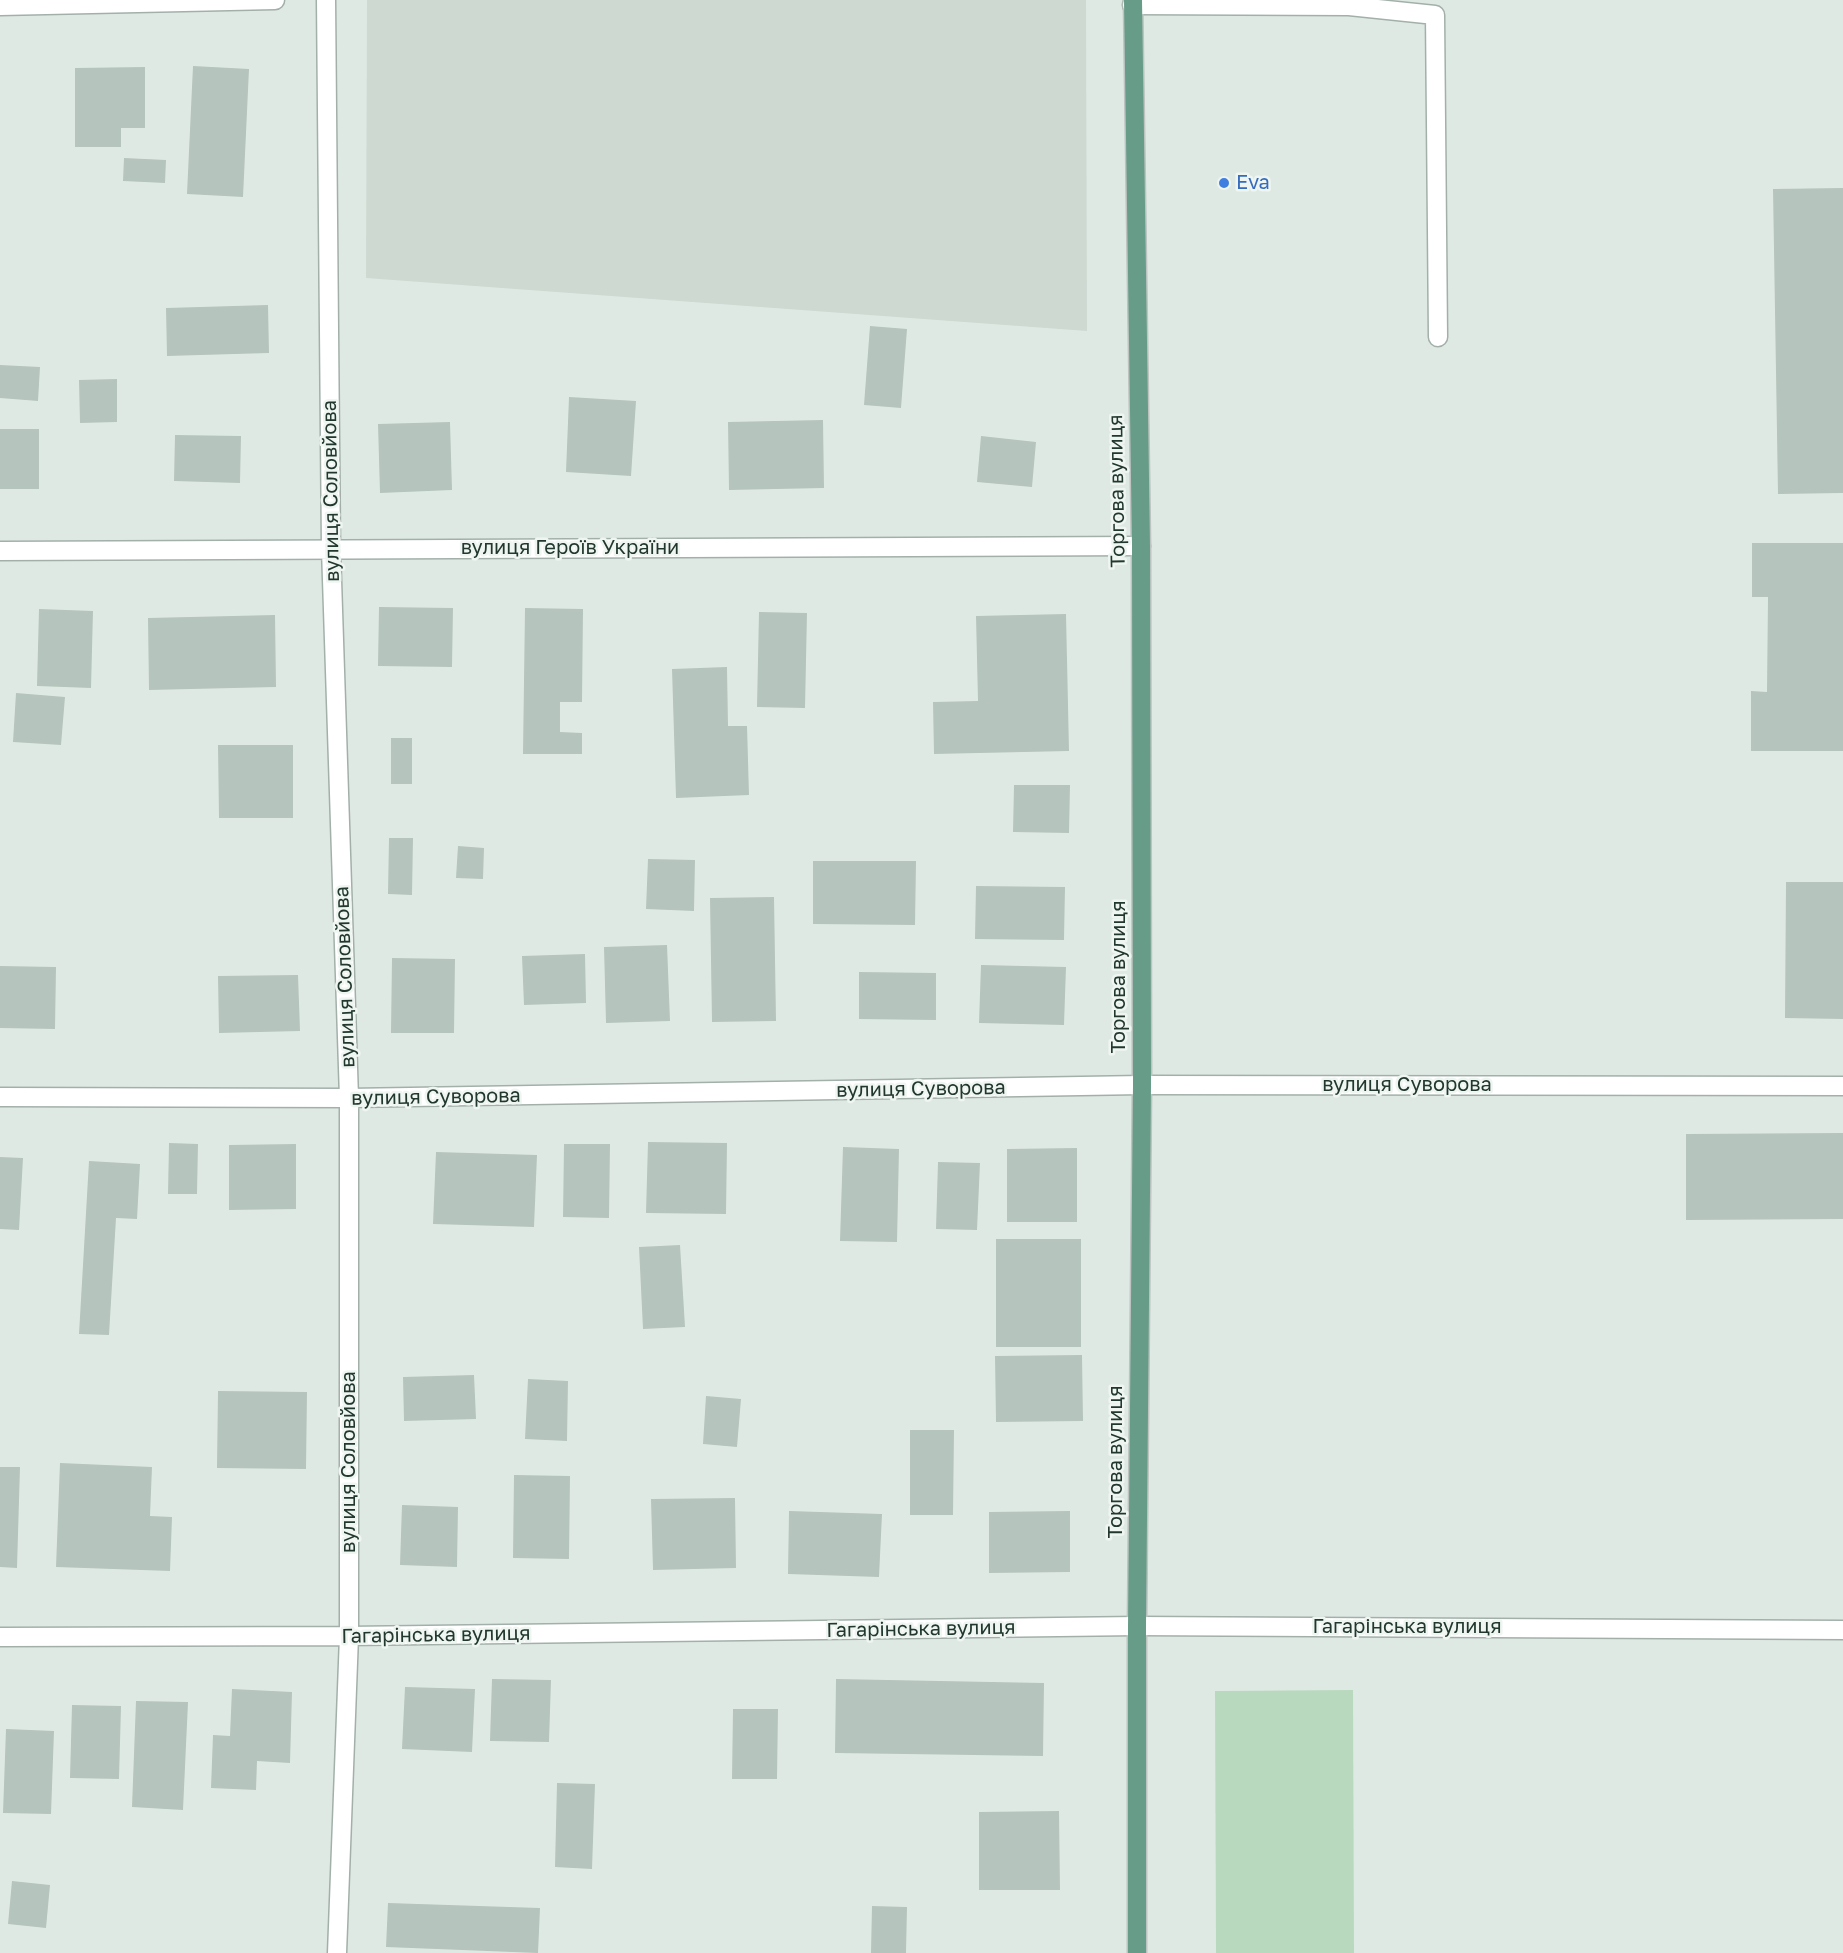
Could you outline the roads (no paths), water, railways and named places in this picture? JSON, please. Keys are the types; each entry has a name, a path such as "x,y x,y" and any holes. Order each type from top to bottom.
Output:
{"main road":[{"name":"Торгова вулиця","path":"1132,2 1141,546 1142,1085 1137,1626 1137,1953"}],"street":[{"path":"0,6 275,0"},
{"name":"вулиця Соловйова","path":"326,0 331,549 349,1098 349,1636 337,1953"},
{"path":"1132,2 1349,6 1435,15 1438,337"},
{"name":"вулиця Героїв України","path":"0,551 1141,546"},
{"name":"вулиця Суворова","path":"0,1097 349,1098 1142,1085 1843,1086"},
{"name":"Гагарінська вулиця","path":"0,1637 349,1636 1137,1626 1843,1630"}],"place":[{"name":"Eva","path":"1224,183"}]}
